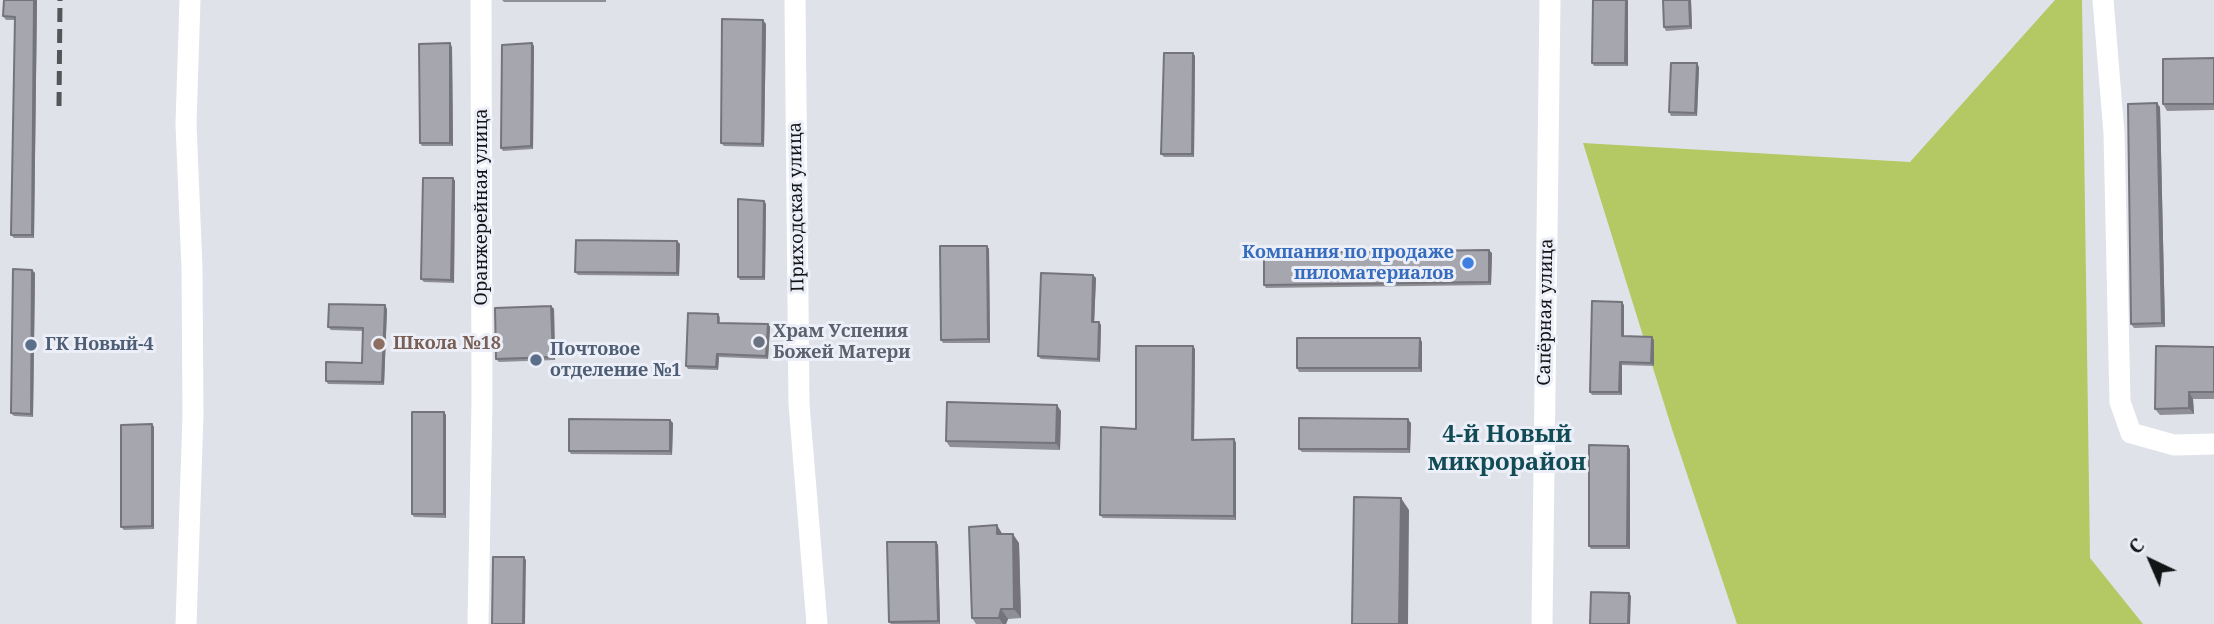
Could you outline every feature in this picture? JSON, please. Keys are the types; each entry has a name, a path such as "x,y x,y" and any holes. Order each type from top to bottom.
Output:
{"street":[{"path":"186,624 193,415 192,268 186,124 190,0"},
{"name":"Оранжерейная улица","path":"478,624 482,402 481,0"},
{"name":"Приходская улица","path":"794,0 799,404 817,624"},
{"name":"Сапёрная улица","path":"1542,624 1550,0"},
{"path":"2104,0 2114,133 2120,402 2132,433 2174,444 2214,444"}],"green space":[{"path":"2055,0 2082,0 2090,558 2143,624 1737,624 1672,429 1583,143 1910,162"}],"building":[{"path":"4,0 34,0 32,235 11,235 15,17 3,16"},
{"path":"1593,0 1626,0 1625,63 1592,63"},
{"path":"1663,0 1689,0 1690,26 1664,27"},
{"path":"722,19 763,20 762,144 721,143"},
{"path":"450,43 450,143 420,143 419,44"},
{"path":"532,43 531,146 501,148 502,45"},
{"path":"1164,53 1193,53 1192,154 1161,154"},
{"path":"2214,58 2214,104 2163,104 2163,59"},
{"path":"1671,63 1697,63 1695,113 1669,112"},
{"path":"2157,103 2162,323 2131,324 2128,104"},
{"path":"423,178 453,178 451,280 421,279"},
{"path":"738,199 764,201 763,277 738,277"},
{"path":"576,240 677,241 677,273 575,272"},
{"path":"940,246 987,246 988,339 941,340"},
{"path":"1489,250 1489,282 1264,285 1264,253"},
{"path":"13,269 32,270 31,414 11,413"},
{"path":"1041,273 1093,275 1092,322 1099,322 1098,359 1038,356"},
{"path":"1592,301 1622,302 1622,336 1652,337 1651,363 1620,362 1619,392 1590,392"},
{"path":"329,304 385,305 382,382 326,381 326,362 362,363 363,328 328,327"},
{"path":"551,306 553,357 496,359 495,308"},
{"path":"688,313 718,314 718,323 768,324 766,356 717,354 716,367 686,366"},
{"path":"1297,338 1420,338 1419,368 1297,368"},
{"path":"1136,346 1193,346 1192,440 1234,439 1234,516 1100,515 1101,427 1136,429"},
{"path":"2156,346 2214,347 2214,392 2189,392 2189,408 2155,409"},
{"path":"947,402 1057,405 1056,443 946,441"},
{"path":"412,412 444,412 444,514 412,514"},
{"path":"1299,418 1408,419 1408,449 1299,449"},
{"path":"569,419 670,420 670,451 569,451"},
{"path":"152,424 152,526 121,527 121,425"},
{"path":"1589,445 1628,446 1627,546 1589,546"},
{"path":"1354,497 1401,498 1399,624 1352,624"},
{"path":"997,525 997,534 1013,534 1014,609 1001,609 999,618 972,618 969,527"},
{"path":"887,542 936,542 938,621 889,622"},
{"path":"493,557 524,557 523,624 492,624"},
{"path":"1591,592 1629,593 1628,624 1590,624"}],"railway":[{"path":"59,106 60,0"}],"place":[{"name":"Компания по продаже пиломатериалов","path":"1468,263"},
{"name":"Храм Успения Божей Матери","path":"759,342"},
{"name":"Школа №18","path":"379,344"},
{"name":"ГК Новый-4","path":"31,345"},
{"name":"Почтовое отделение №1","path":"536,360"}],"district":[{"name":"4-й Новый микрорайон","path":"1507,449"}]}
